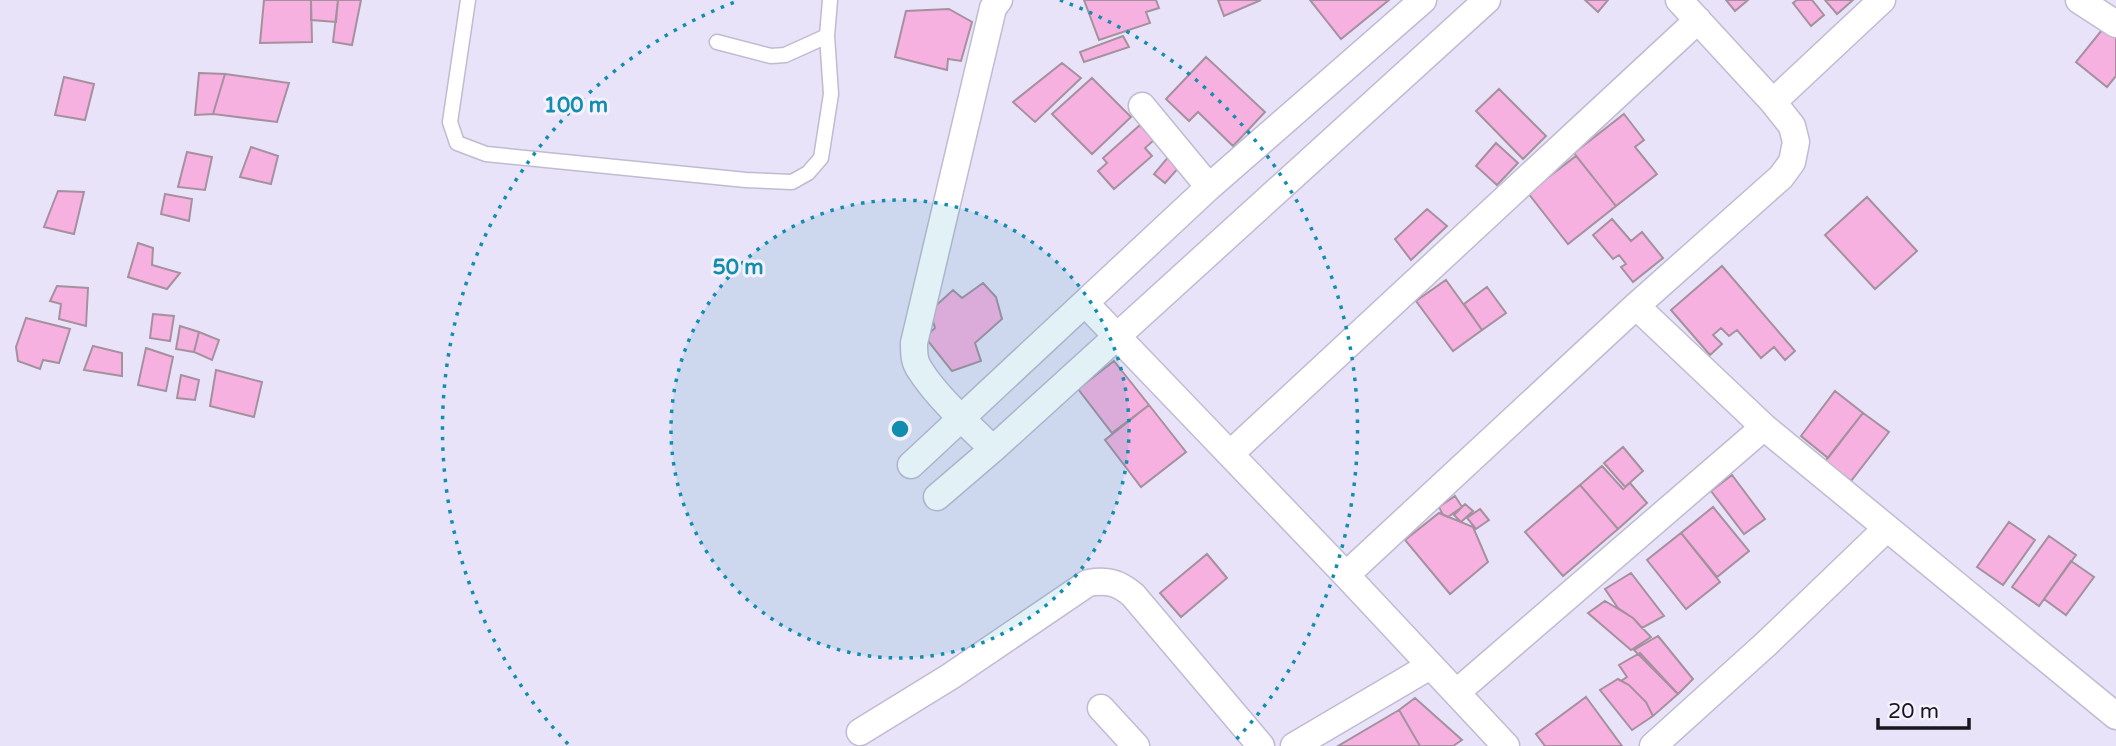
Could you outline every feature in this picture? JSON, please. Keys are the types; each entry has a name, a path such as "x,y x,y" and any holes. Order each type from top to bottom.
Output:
{"street":[{"path":"993,449 961,418 919,370 914,343 993,8 999,0"},
{"path":"911,465 1209,187 1423,0"},
{"path":"937,497 1487,0"},
{"path":"1346,575 1636,306 1781,177 1792,162 1796,142 1792,126 1679,0"},
{"path":"1773,102 1882,0"},
{"path":"2079,0 2116,24"},
{"path":"1230,454 1698,20"},
{"path":"1142,106 1209,187"},
{"path":"1085,303 1506,746"},
{"path":"1636,306 1764,427 2116,716"},
{"path":"1457,692 1764,427"},
{"path":"1653,746 1766,644 1886,529"},
{"path":"860,732 951,676 1088,583 1100,581 1113,582 1133,595 1261,746"},
{"path":"1294,746 1430,666"},
{"path":"1101,708 1136,746"}],"lane":[{"path":"468,0 450,122 457,143 486,154 746,180 793,182 807,173 821,158 831,94 827,36 830,0"},
{"path":"717,42 771,56 785,55 827,36"}],"building":[{"path":"264,0 311,0 312,42 260,43"},
{"path":"311,0 338,0 336,22 311,20"},
{"path":"338,0 361,0 352,45 333,42"},
{"path":"1084,0 1156,0 1159,8 1146,12 1150,23 1099,40"},
{"path":"1218,0 1261,0 1224,16"},
{"path":"1310,0 1389,0 1341,39"},
{"path":"1585,0 1608,0 1598,12"},
{"path":"1726,0 1748,0 1735,11"},
{"path":"1797,0 1812,0 1824,15 1811,26 1793,3"},
{"path":"1825,0 1853,0 1837,14"},
{"path":"949,9 972,22 961,61 948,59 947,70 895,57 906,11"},
{"path":"2106,25 2116,33 2116,76 2107,87 2076,62"},
{"path":"1123,36 1129,47 1084,62 1080,52"},
{"path":"1206,57 1265,112 1233,146 1198,112 1189,121 1166,99"},
{"path":"1062,63 1081,78 1035,122 1013,102"},
{"path":"199,73 225,74 213,114 195,115"},
{"path":"225,74 289,83 277,122 213,114"},
{"path":"64,77 94,84 85,120 55,115"},
{"path":"1092,78 1131,117 1092,154 1052,114"},
{"path":"1499,89 1546,136 1523,159 1476,111"},
{"path":"1624,114 1644,140 1635,147 1657,174 1616,206 1574,153"},
{"path":"1140,125 1154,140 1145,148 1152,156 1114,189 1098,171 1107,163 1103,158"},
{"path":"1496,143 1518,163 1497,185 1476,166"},
{"path":"251,147 278,156 271,184 240,177"},
{"path":"187,152 212,157 205,190 178,187"},
{"path":"1169,156 1181,165 1165,183 1154,174"},
{"path":"1576,156 1616,206 1568,244 1528,193"},
{"path":"58,191 84,192 74,234 44,227"},
{"path":"165,194 192,199 189,221 161,214"},
{"path":"1867,197 1917,251 1875,289 1825,235"},
{"path":"1427,209 1447,226 1411,260 1395,239"},
{"path":"1612,219 1631,241 1642,232 1663,258 1633,282 1621,267 1626,264 1619,255 1613,259 1593,235"},
{"path":"138,243 153,248 152,265 180,273 167,289 128,277"},
{"path":"1722,266 1795,351 1785,360 1774,347 1761,358 1737,330 1729,336 1721,328 1713,335 1722,344 1710,355 1671,310"},
{"path":"1446,280 1482,330 1453,351 1416,301"},
{"path":"983,283 996,297 1002,319 975,343 981,361 952,371 925,337 935,328 930,311 953,290 962,298"},
{"path":"57,286 88,288 86,326 59,319 61,304 50,301"},
{"path":"1487,287 1506,313 1482,330 1464,304"},
{"path":"153,314 174,316 170,341 150,338"},
{"path":"26,318 70,329 59,363 43,360 40,369 18,361 16,347"},
{"path":"180,326 199,332 194,352 176,349"},
{"path":"199,332 219,340 212,360 194,352"},
{"path":"93,346 122,353 122,376 84,370"},
{"path":"146,348 173,357 166,391 138,385"},
{"path":"1114,361 1149,405 1112,433 1078,389"},
{"path":"216,370 262,382 254,417 210,406"},
{"path":"181,375 199,380 195,400 177,398"},
{"path":"1835,391 1863,413 1828,458 1801,436"},
{"path":"1149,405 1186,452 1141,487 1105,440"},
{"path":"1863,413 1889,432 1851,481 1825,461"},
{"path":"1623,447 1643,471 1625,487 1604,463"},
{"path":"1602,466 1623,489 1630,483 1647,503 1618,529 1580,485"},
{"path":"1732,475 1765,519 1744,534 1711,491"},
{"path":"1580,485 1618,529 1563,576 1525,532"},
{"path":"1455,496 1462,507 1448,517 1443,515 1439,507"},
{"path":"1465,504 1473,511 1461,522 1454,515"},
{"path":"1713,507 1749,551 1717,577 1681,533"},
{"path":"1480,509 1489,520 1476,529 1467,518"},
{"path":"1439,513 1473,527 1488,562 1450,594 1405,540"},
{"path":"2009,522 2035,540 2003,585 1977,567"},
{"path":"1681,533 1720,582 1686,609 1647,560"},
{"path":"2049,536 2076,555 2039,606 2012,587"},
{"path":"1207,554 1227,578 1181,617 1160,593"},
{"path":"2071,561 2094,577 2066,615 2044,599"},
{"path":"1631,573 1664,616 1642,628 1618,608 1605,589"},
{"path":"1605,601 1633,618 1651,637 1631,650 1588,613"},
{"path":"1658,636 1693,679 1678,694 1634,650"},
{"path":"1640,653 1678,694 1653,716 1646,702 1621,681 1627,677 1619,665"},
{"path":"1618,679 1629,685 1646,702 1653,716 1632,730 1600,690"},
{"path":"1586,697 1622,746 1545,746 1536,734"},
{"path":"1415,698 1462,740 1453,746 1420,746 1399,710"},
{"path":"1399,710 1420,746 1338,746"}]}
